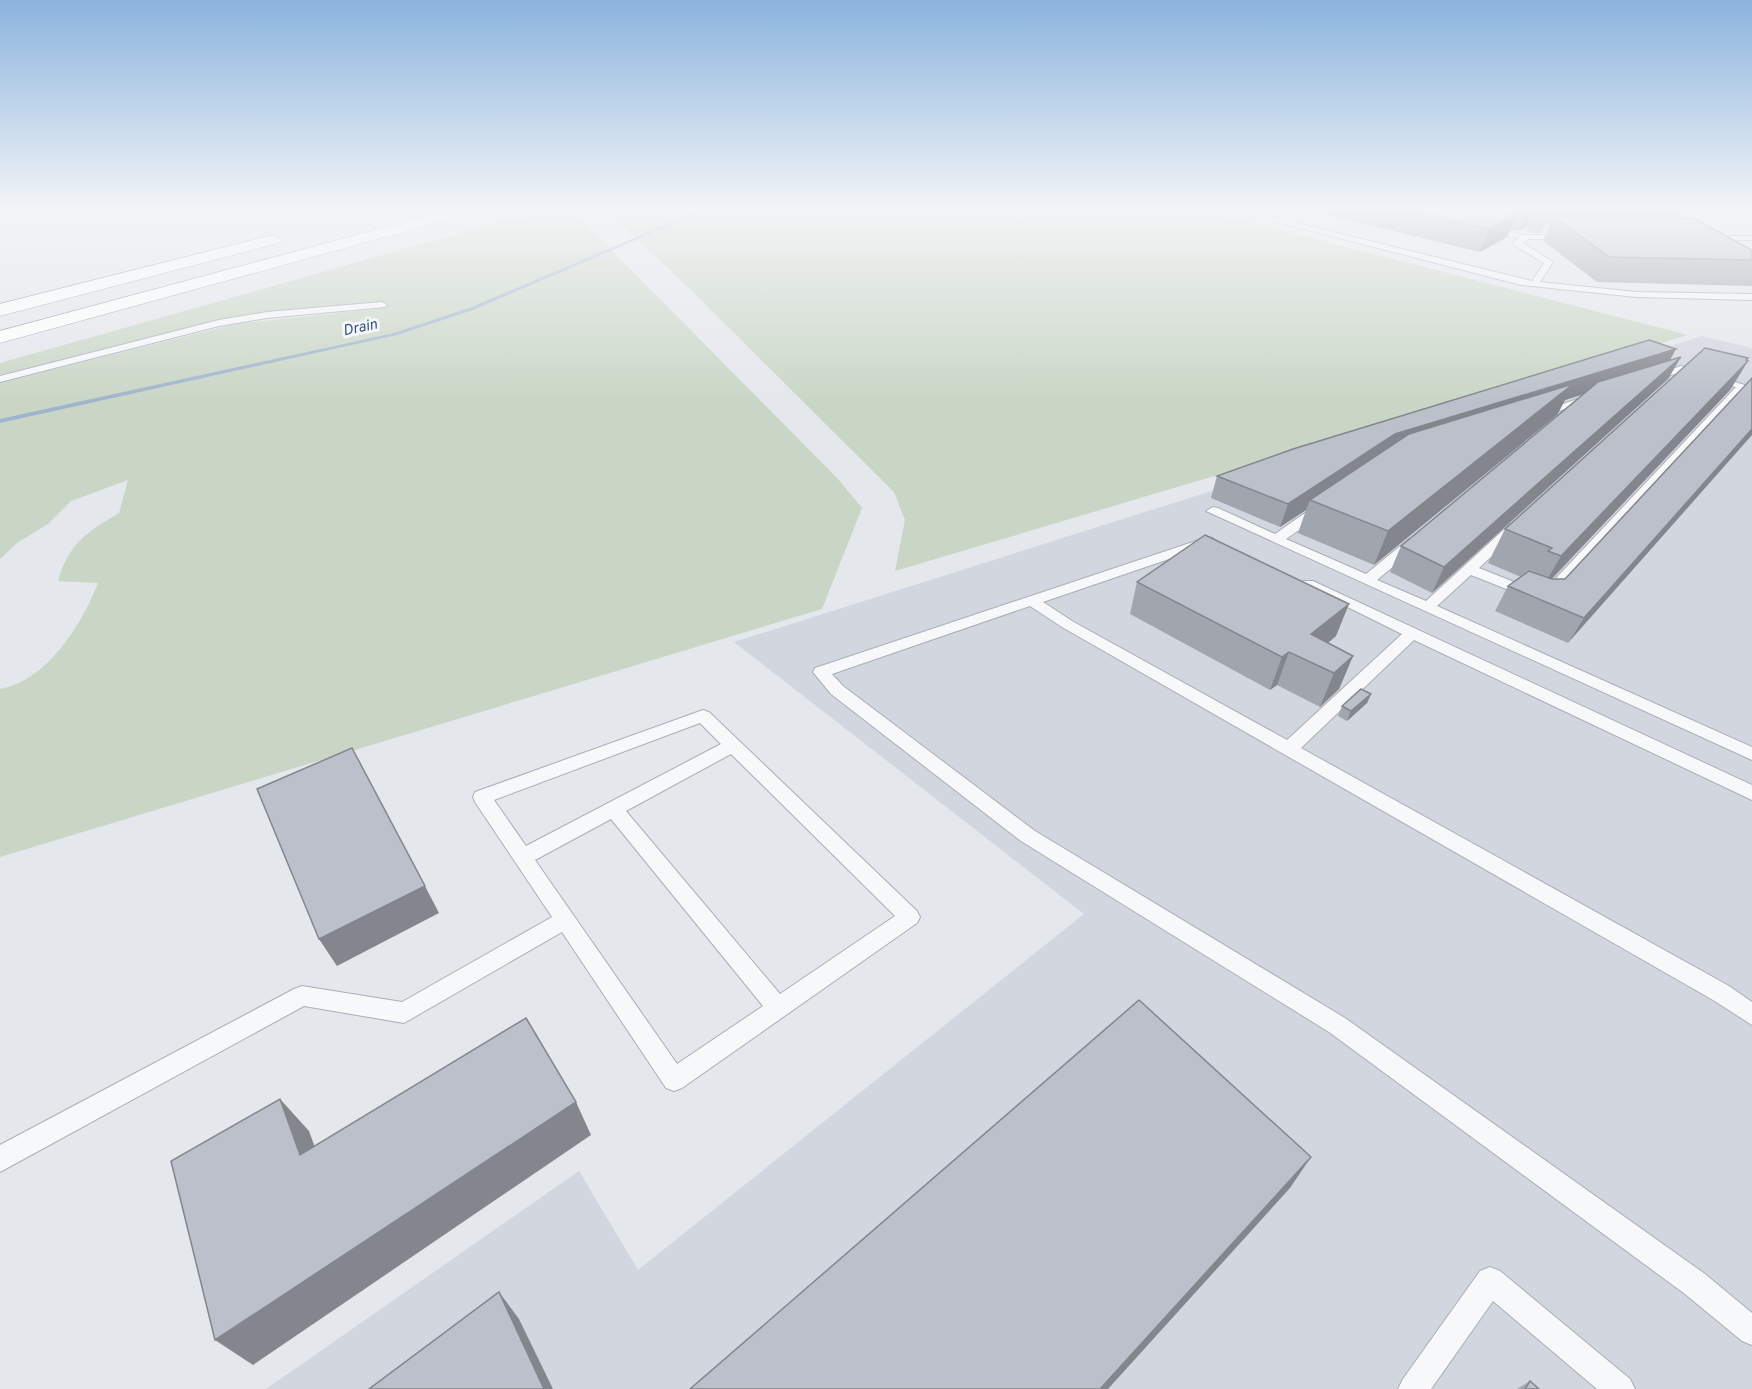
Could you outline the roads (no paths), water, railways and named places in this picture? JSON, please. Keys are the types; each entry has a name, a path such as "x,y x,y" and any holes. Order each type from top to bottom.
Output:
{"highway":[{"path":"0,310 144,273"},
{"path":"0,337 236,273"}],"lane":[{"path":"1489,273 1534,284 1610,295 1752,297"},
{"path":"1534,284 1542,273"},
{"path":"0,378 211,324 267,315 382,305"},
{"path":"1469,569 1544,599 1743,386 1681,369 1639,382"},
{"path":"1669,386 1687,370"},
{"path":"1532,416 1607,392"},
{"path":"1559,422 1586,399"},
{"path":"1276,539 1334,500"},
{"path":"1214,511 1752,754"},
{"path":"1428,607 1521,522"},
{"path":"1368,580 1423,535"},
{"path":"1222,545 1211,540 821,672 837,690 1028,836 1337,1025 1695,1284 1752,1331"},
{"path":"1296,579 1752,793"},
{"path":"1032,601 1067,624 1721,993 1752,1015"},
{"path":"1290,748 1412,633"},
{"path":"703,716 734,745 910,917 674,1080 482,797 703,716"},
{"path":"523,857 734,745"},
{"path":"613,809 778,1008"},
{"path":"0,1159 302,996 404,1013 565,920"},
{"path":"1413,1389 1490,1281 1620,1389"}],"waterway":[{"name":"Drain","path":"0,421 395,334 471,309 556,273"}]}
